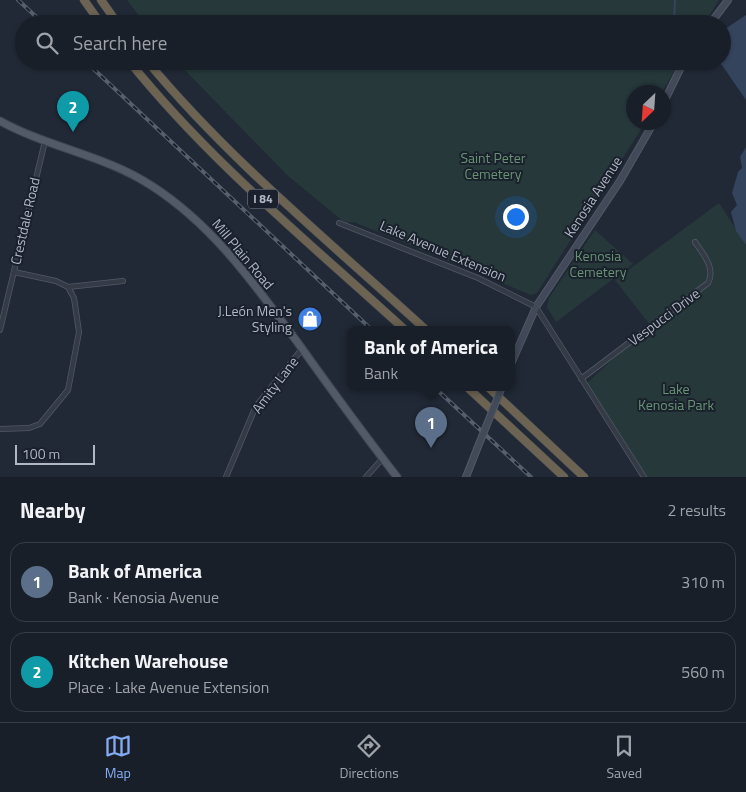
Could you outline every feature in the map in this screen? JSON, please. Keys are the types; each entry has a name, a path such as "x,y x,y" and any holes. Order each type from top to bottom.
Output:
{"highway":[{"path":"84,0 95,15"},
{"path":"101,0 112,15"},
{"name":"I 84","path":"137,70 170,109 236,175 401,326"},
{"name":"I 84","path":"155,70 185,105 248,168 422,326"},
{"path":"471,391 564,477"},
{"path":"492,391 584,477"}],"main road":[{"path":"0,121 45,141"},
{"name":"Mill Plain Road","path":"45,141 122,168 146,182 200,222 242,267 397,477"}],"street":[{"path":"717,15 728,0"},
{"path":"671,88 680,70"},
{"name":"Kenosia Avenue","path":"515,355 536,307 620,181 649,130"},
{"name":"Crestdale Road","path":"0,330 45,141"},
{"name":"Lake Avenue Extension","path":"339,223 478,278 536,307"},
{"name":"Vespucci Drive","path":"582,379 708,283 711,273 710,267 695,242"},
{"path":"14,272 56,281 68,287 123,281"},
{"path":"0,429 29,428 40,424 68,390 79,332 74,298 68,287"},
{"path":"536,307 644,477"},
{"name":"Amity Lane","path":"226,477 256,406 302,349"},
{"path":"466,477 500,391"},
{"path":"366,477 383,458"}],"green space":[{"path":"127,0 719,0 710,15 138,15"},
{"name":"Saint Peter Cemetery","path":"185,70 675,70 666,85 626,85 626,130 641,130 537,293 531,295 354,222 345,223 287,175"},
{"name":"Lake Kenosia Park","path":"719,203 746,245 746,477 641,477 586,384 650,325 615,280"},
{"name":"Kenosia Cemetery","path":"595,230 633,264 556,322 547,307 549,298"}],"water":[{"path":"746,15 746,100 725,70 731,70 731,25"},
{"path":"746,147 746,245 736,231 731,212 737,205 732,193 738,172 742,168 740,157"}],"waterway":[{"path":"674,15 675,0"}],"railway":[{"path":"18,0 34,15"},
{"path":"95,70 368,326"},
{"path":"438,391 531,477"}],"place":[{"name":"Kitchen Warehouse","path":"73,132"},
{"name":"J.León Men's Styling","path":"310,319"},
{"name":"Bank of America","path":"431,448"}]}
